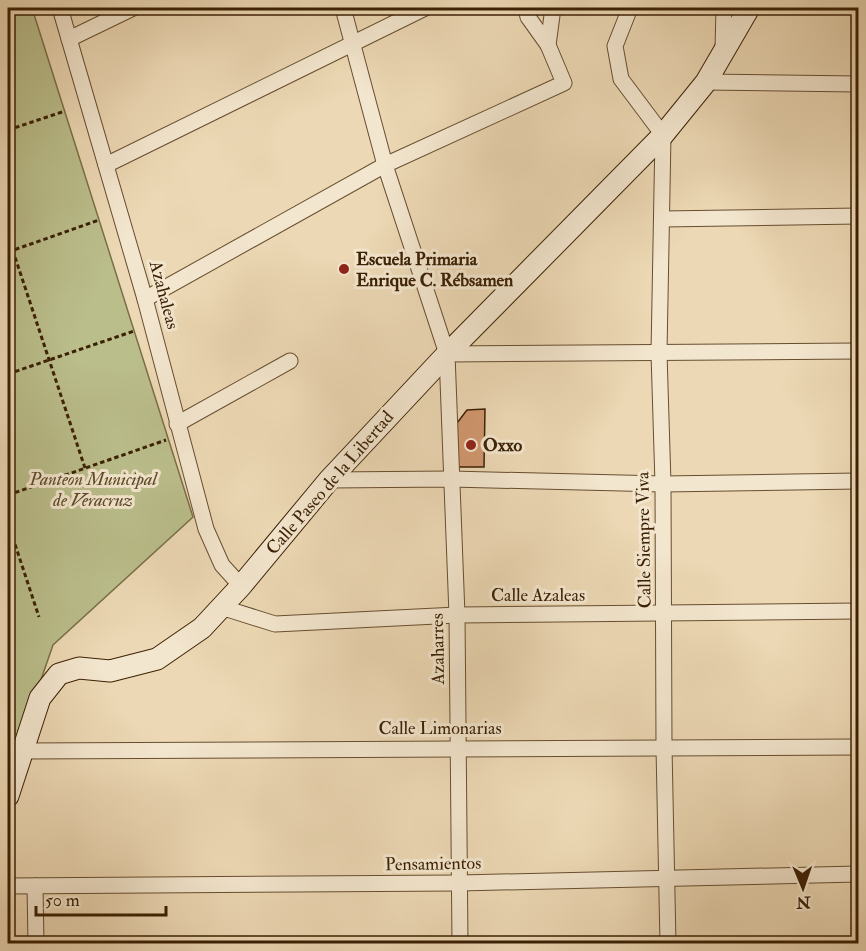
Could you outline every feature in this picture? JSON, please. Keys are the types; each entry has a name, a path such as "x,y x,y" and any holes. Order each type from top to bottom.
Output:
{"street":[{"name":"Azahaleas","path":"60,8 145,299 206,529 222,565 241,586"},
{"path":"69,39 133,8"},
{"name":"Azaharres","path":"343,8 385,165 418,257 447,354 457,615 460,944"},
{"path":"106,165 425,8"},
{"path":"145,299 385,165 564,83 548,45 528,17 526,8"},
{"path":"548,45 553,8"},
{"path":"630,8 615,46 621,78 663,135"},
{"path":"723,52 724,8"},
{"name":"Calle Paseo de la Libertad","path":"8,796 40,698 59,674 79,668 110,671 157,659 202,628 241,586 329,480 447,354 663,135 706,82 749,8"},
{"path":"706,82 858,84"},
{"name":"Calle Siempre Viva","path":"663,135 659,353 665,614 664,747 668,944"},
{"path":"662,219 858,216"},
{"path":"447,354 858,351"},
{"path":"177,424 290,361"},
{"path":"329,480 451,479 663,484 858,481"},
{"name":"Calle Azaleas","path":"221,607 275,624 457,615 858,611"},
{"name":"Calle Limonarias","path":"21,751 459,747 858,747"},
{"name":"Pensamientos","path":"8,886 460,883 858,874"},
{"path":"35,886 36,944"}],"path":[{"path":"8,130 65,111"},
{"path":"8,252 99,220"},
{"path":"8,236 85,468"},
{"path":"8,374 134,331"},
{"path":"8,495 168,440"},
{"path":"8,523 39,617"}],"green space":[{"name":"Panteon Municipal de Veracruz","path":"8,8 32,8 193,517 53,645 8,775"}],"building":[{"name":"Oxxo","path":"485,409 484,467 457,467 457,423 467,410"}],"place":[{"name":"Escuela Primaria Enrique C. Rébsamen","path":"344,269"},
{"name":"Oxxo","path":"471,445"}]}
